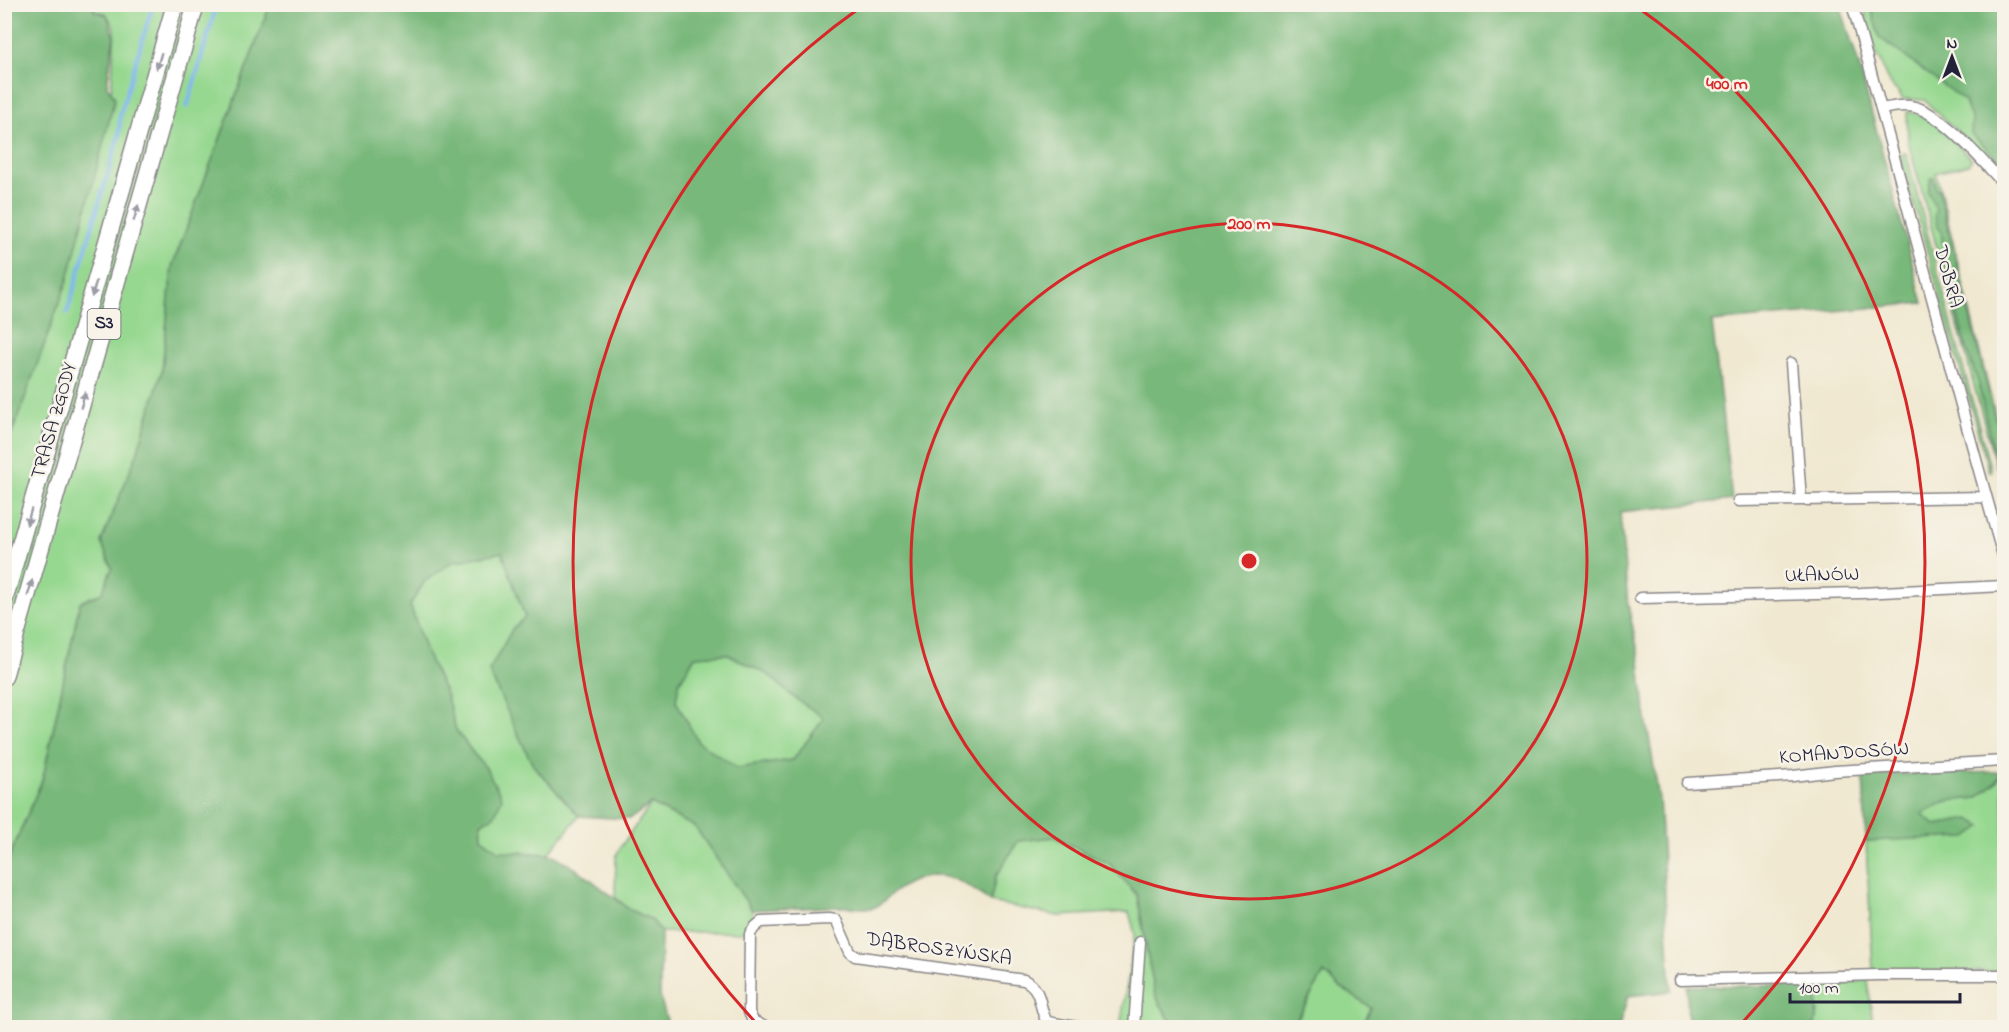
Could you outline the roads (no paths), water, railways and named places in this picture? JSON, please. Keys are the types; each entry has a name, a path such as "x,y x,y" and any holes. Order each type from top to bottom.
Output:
{"highway":[{"name":"TRASA ZGODY","path":"4,601 175,4"},
{"name":"TRASA ZGODY","path":"4,677 196,4"}],"street":[{"name":"DOBRA","path":"1852,4 2004,559"},
{"path":"1882,109 1910,106 1928,113 1954,134 2004,183"},
{"path":"1791,363 1801,500"},
{"path":"1738,501 1986,497"},
{"name":"UŁANÓW","path":"1640,598 1861,593 2004,586"},
{"name":"KOMANDOSÓW","path":"1686,783 2004,761"},
{"name":"DĄBROSZYŃSKA","path":"767,1028 753,1021 749,1012 750,934 761,922 829,919 836,920 850,952 855,956 1024,980 1037,990 1042,1014 1047,1022 1082,1028"},
{"path":"1134,1028 1140,942"},
{"path":"1680,980 1879,975 2004,975"}],"waterway":[{"path":"67,313 119,135 120,115 153,4"},
{"path":"187,107 217,4"}]}
